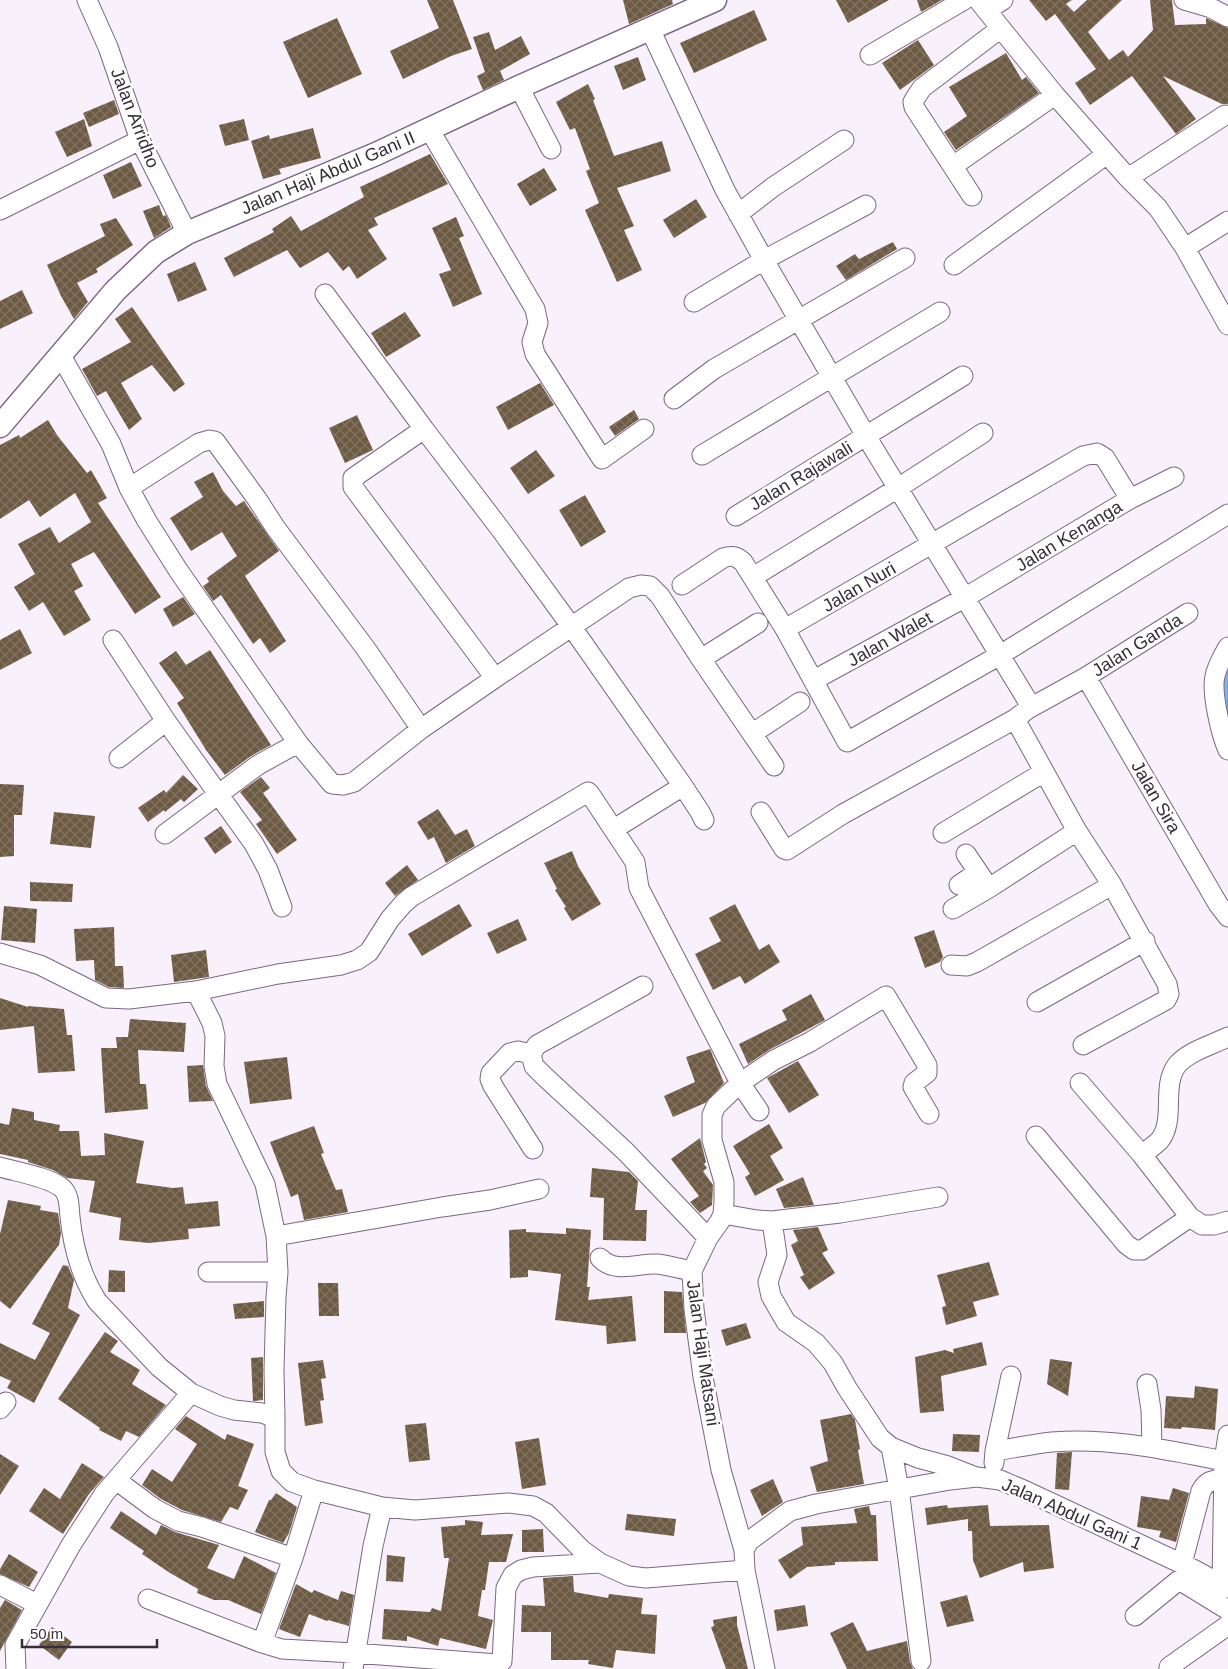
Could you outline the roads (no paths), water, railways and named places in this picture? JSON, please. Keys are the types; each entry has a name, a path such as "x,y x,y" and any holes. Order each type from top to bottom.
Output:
{"street":[{"name":"Jalan Arridho","path":"87,0 108,48 140,140 187,233"},
{"name":"Jalan Haji Abdul Gani II","path":"0,426 115,291 156,252 187,233 291,191 716,0"},
{"path":"870,55 964,0"},
{"path":"1003,0 982,5 1107,154 1158,208 1185,248 1228,325"},
{"path":"1184,0 1213,4 1228,17"},
{"path":"972,196 914,107 914,102 922,88 1001,28"},
{"path":"650,29 732,203 798,321 1029,703 1021,714 1044,772 1077,831 1145,941 1167,984 1169,994 1166,1000 1083,1045"},
{"path":"519,87 550,149"},
{"path":"953,166 1055,94"},
{"path":"1128,178 1225,115"},
{"path":"430,129 535,309 538,323 532,342 535,354 602,459 644,429"},
{"path":"0,210 140,140"},
{"path":"732,203 773,187 844,140"},
{"path":"954,265 1107,154"},
{"path":"694,302 764,260 866,205"},
{"path":"1185,248 1228,222"},
{"path":"674,399 714,369 905,258"},
{"path":"324,294 571,626 683,786 704,820"},
{"path":"702,455 940,312"},
{"path":"60,354 111,444 129,488 147,521 178,570 298,743 332,784 343,785 354,782 421,729 571,626 629,588 641,584 650,586 660,596 774,766"},
{"name":"Jalan Rajawali","path":"736,516 963,376"},
{"path":"424,429 353,478 353,486 495,678"},
{"path":"753,577 898,488 983,433"},
{"path":"129,488 199,443 209,440 215,441 275,527 366,649 421,729"},
{"name":"Jalan Nuri","path":"785,629 1083,456 1097,452 1105,458 1130,500"},
{"name":"Jalan Kenanga","path":"966,597 1130,500 1174,477"},
{"path":"682,585 723,558 736,557 743,562 785,629 847,742 1000,655 1228,514"},
{"name":"Jalan Walet","path":"814,680 966,597"},
{"name":"Jalan Ganda","path":"761,812 784,849 787,850 843,814 1086,677 1188,613"},
{"path":"701,659 758,623"},
{"path":"113,640 166,721 254,844 268,870 282,907"},
{"path":"1228,647 1214,677 1220,723 1228,750"},
{"name":"Jalan Sira","path":"1086,677 1218,904 1228,917"},
{"path":"753,733 800,702"},
{"path":"119,758 166,721"},
{"path":"165,834 258,765 298,743"},
{"path":"943,833 1044,772"},
{"path":"614,828 683,786"},
{"path":"0,953 40,965 106,998 129,999 196,992 278,974 341,966 357,960 369,952 390,919 411,897 588,792 614,828 635,862 639,888 740,1083 759,1111"},
{"path":"953,909 1077,831"},
{"path":"966,854 989,888"},
{"path":"958,885 978,872"},
{"path":"951,965 967,966 977,962 1112,885"},
{"path":"1037,1002 1145,941"},
{"path":"643,986 537,1045 531,1054 534,1066 626,1152 708,1238"},
{"path":"196,992 214,1030 214,1066 217,1084 265,1184 276,1236 278,1272 274,1370 275,1452 281,1471 292,1482 314,1490 382,1507 414,1510 508,1503 533,1506 540,1509 582,1550 600,1563 622,1574 646,1578 745,1570"},
{"path":"928,1114 913,1087 914,1083 928,1073 927,1065 886,996 810,1042 774,1060 740,1083 716,1106 712,1114 712,1140 724,1182 723,1214 772,1221 840,1213 938,1196"},
{"path":"1142,1155 1160,1139 1164,1130 1170,1081 1178,1063 1192,1054 1228,1037"},
{"path":"531,1054 518,1051 510,1053 491,1074 490,1079 533,1149"},
{"path":"1080,1083 1142,1155 1190,1218 1202,1225 1214,1225 1228,1220"},
{"path":"1036,1136 1126,1244 1134,1250 1142,1250 1190,1218"},
{"path":"0,1167 45,1180 62,1188 66,1193 74,1247 90,1291 97,1302 116,1323 159,1367 191,1392 220,1406 234,1410 262,1413 275,1418"},
{"path":"276,1236 433,1208 490,1200 539,1189"},
{"name":"Jalan Haji Matsani","path":"723,1214 708,1238 692,1271 694,1309 703,1376 722,1470 744,1550 745,1570 765,1669"},
{"path":"772,1221 777,1255 768,1282 771,1296 786,1322 816,1343 833,1363 880,1438 891,1447 928,1461 957,1468 985,1478 995,1451 1011,1376"},
{"path":"600,1258 606,1264 612,1266 656,1264 692,1271"},
{"path":"208,1272 278,1272"},
{"path":"1147,1384 1151,1410 1152,1447"},
{"path":"16,1669 7,1642 37,1604 71,1545 104,1494 191,1392"},
{"path":"1225,1586 1224,1470 1228,1434"},
{"path":"995,1451 1052,1442 1109,1442 1152,1447 1224,1470"},
{"path":"891,1447 899,1489 921,1661"},
{"path":"1182,1564 1204,1484 1211,1481 1224,1470"},
{"name":"Jalan Abdul Gani 1","path":"744,1550 749,1541 790,1511 816,1504 950,1480 985,1478 1000,1480 1026,1491 1225,1586"},
{"path":"116,1480 155,1509 178,1521 293,1558"},
{"path":"262,1644 293,1558 314,1490"},
{"path":"353,1661 373,1546 382,1507"},
{"path":"148,1599 262,1644 282,1649 353,1661 497,1664 502,1661 506,1588 513,1575 533,1566 600,1563"},
{"path":"1135,1616 1179,1580 1228,1610"},
{"path":"0,1585 37,1604"},
{"path":"1169,1667 1228,1625"}],"water":[{"path":"1228,659 1228,722 1220,675"}]}
